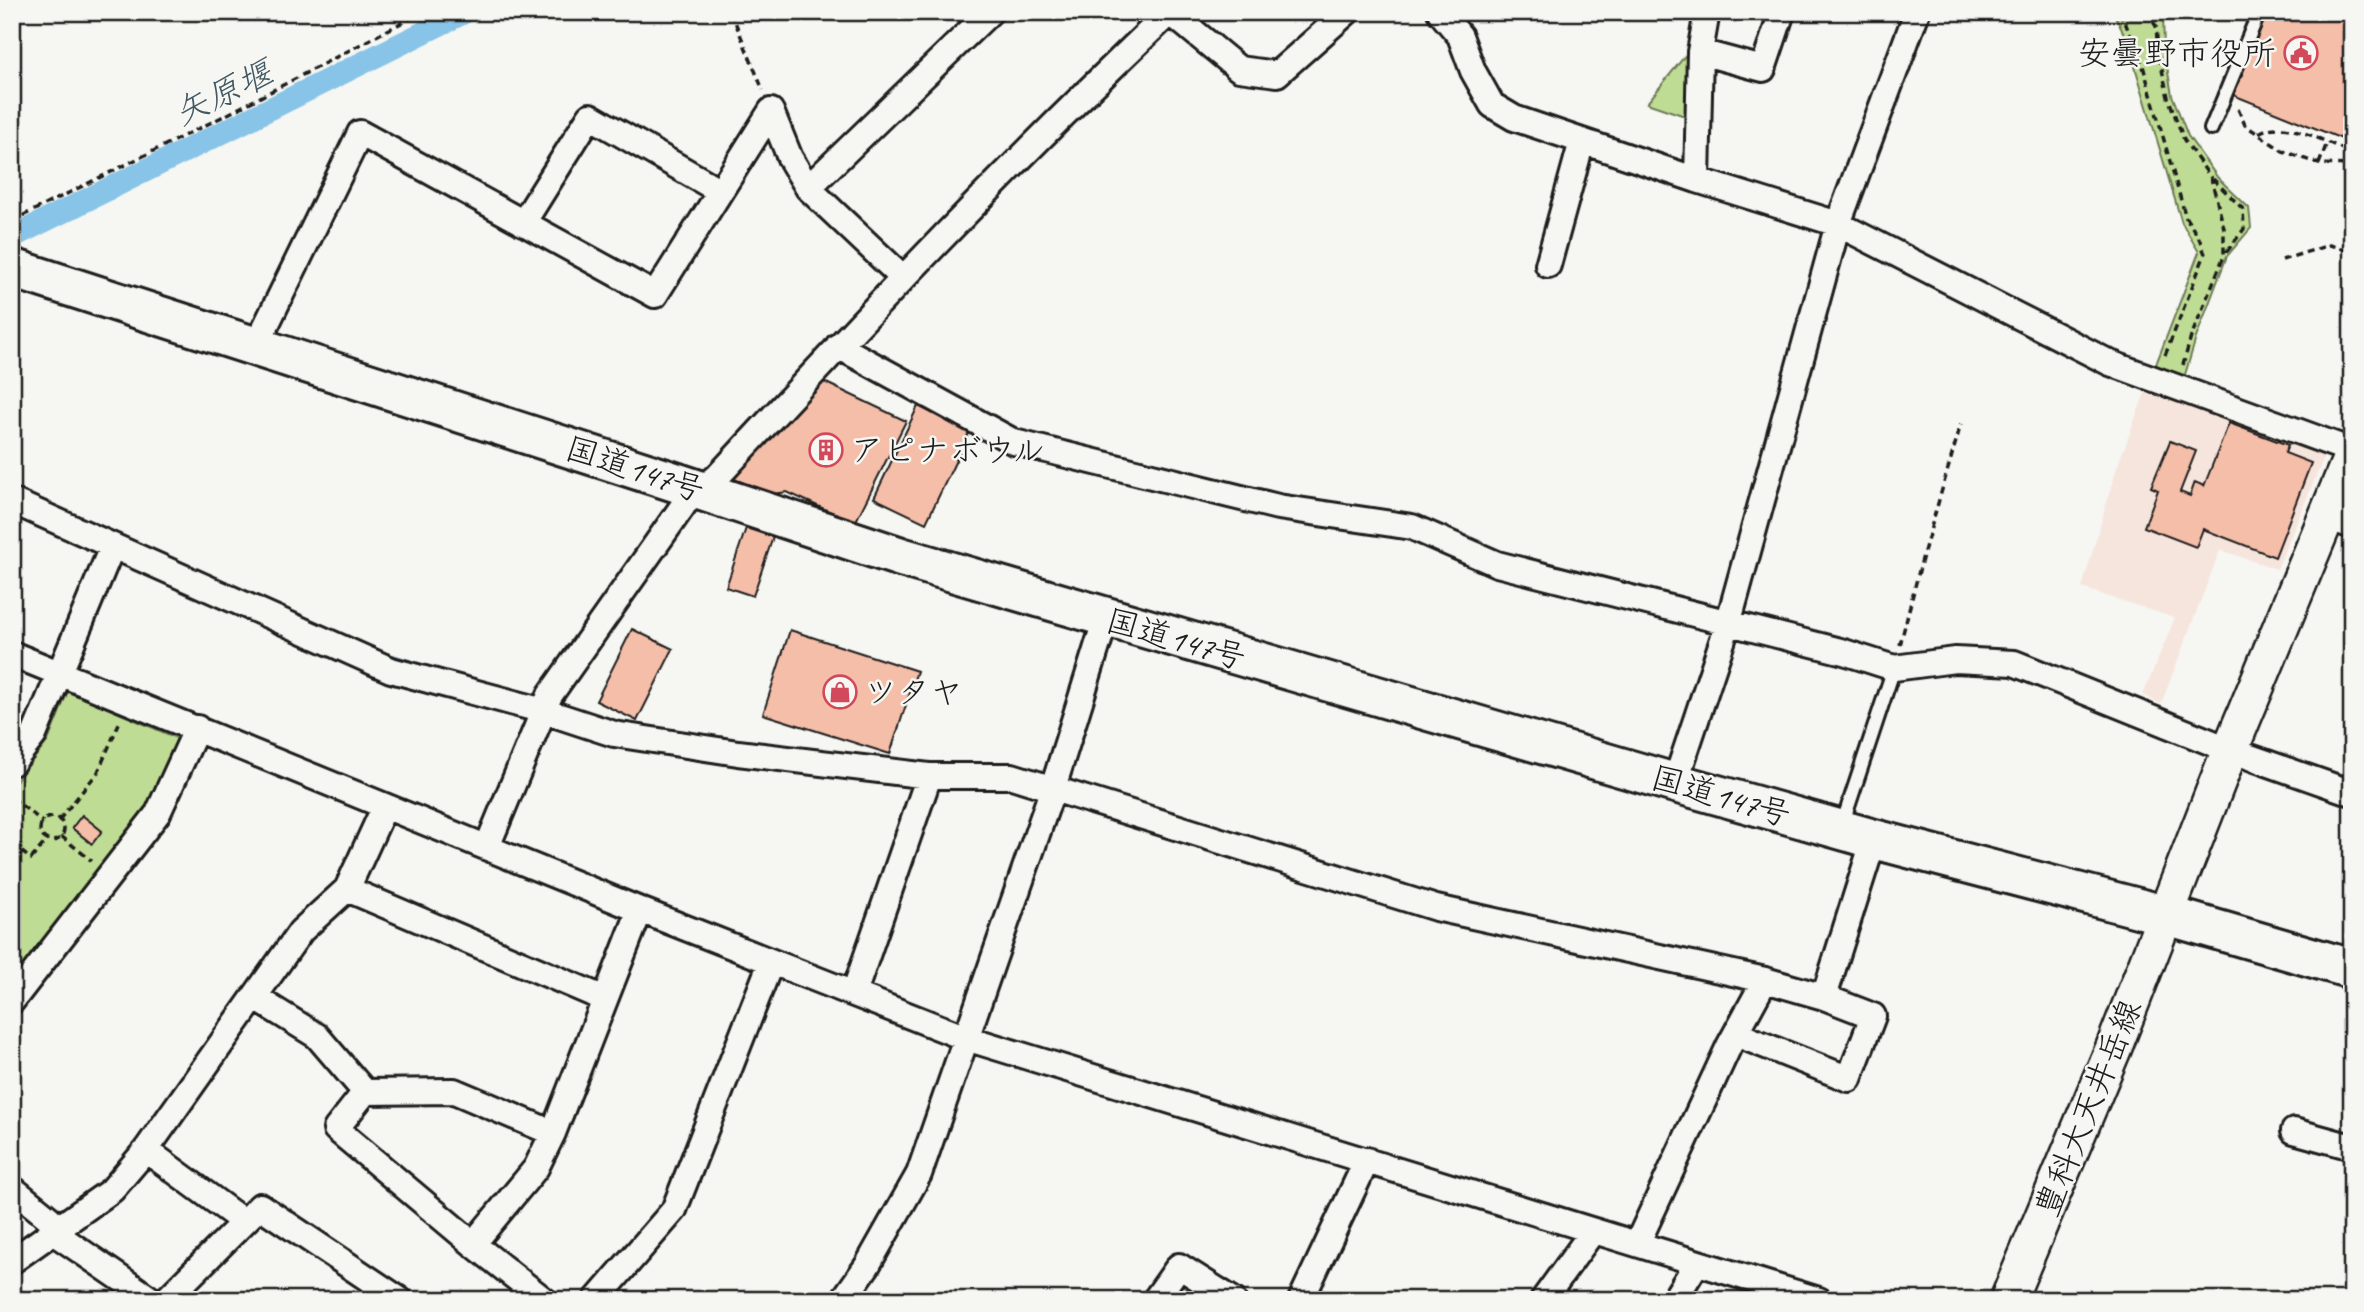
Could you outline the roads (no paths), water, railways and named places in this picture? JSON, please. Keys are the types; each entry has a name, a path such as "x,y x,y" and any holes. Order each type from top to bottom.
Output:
{"highway":[{"name":"国道147号","path":"12,268 901,557 1675,783 2165,915 2352,969"}],"street":[{"path":"808,188 990,12"},
{"path":"487,847 550,695 685,503 718,476 903,278 1100,79 1149,19 1170,12 1238,69 1276,74 1347,12"},
{"path":"1440,12 1460,36 1473,71 1492,105 1514,118 1838,224 2110,363 2352,453"},
{"path":"1697,180 1700,52 1707,12"},
{"path":"1700,52 1763,69 1782,12"},
{"path":"1675,783 1728,624 1838,224 1917,12"},
{"path":"256,346 360,133 654,295 771,111 790,158 808,188 903,278"},
{"path":"523,223 590,117 720,191"},
{"path":"1548,265 1582,141"},
{"path":"838,346 1014,442 1278,507 1412,527 1497,564 1844,652 1894,668 1955,660 2014,663 2230,750 2352,793"},
{"name":"豊科大天井岳線","path":"2008,1300 2068,1159 2230,750 2339,521 2352,453"},
{"path":"12,501 391,670 544,711 614,734 738,754 929,776 1012,776 1436,908 1765,980 1824,997 1873,1016 1849,1079 1736,1034"},
{"path":"12,763 34,735 112,547"},
{"path":"843,1300 867,1266 919,1174 1053,788 1105,618"},
{"path":"12,654 640,910 966,1038 1816,1299"},
{"path":"12,1001 158,813 197,728"},
{"path":"854,993 929,776"},
{"path":"12,1261 112,1190 146,1150 300,931 347,890 385,806"},
{"path":"1824,997 1858,834"},
{"path":"347,890 605,999"},
{"path":"473,1244 528,1178 553,1133 640,910"},
{"path":"596,1300 674,1210 771,962"},
{"path":"1637,1244 1736,1034 1765,980"},
{"path":"254,997 317,1036 365,1092"},
{"path":"365,1092 454,1091 553,1133"},
{"path":"365,1092 336,1129 544,1300"},
{"path":"2294,1131 2352,1147"},
{"path":"146,1150 244,1222"},
{"path":"1301,1300 1367,1160"},
{"path":"12,1188 50,1219 53,1232 152,1300"},
{"path":"166,1300 260,1206 400,1300"},
{"path":"1543,1300 1593,1231"},
{"path":"1674,1300 1697,1263"},
{"path":"1155,1300 1179,1265 1233,1300"}],"lane":[{"path":"2211,128 2259,12"},
{"path":"1858,834 1894,668"}],"waterway":[{"name":"矢原堰","path":"12,237 465,12"},
{"path":"12,488 34,498"},
{"path":"386,655 416,664"}],"place":[{"name":"安曇野市役所","path":"2301,53"},
{"name":"アピナボウル","path":"826,450"},
{"name":"ツタヤ","path":"840,692"}]}
